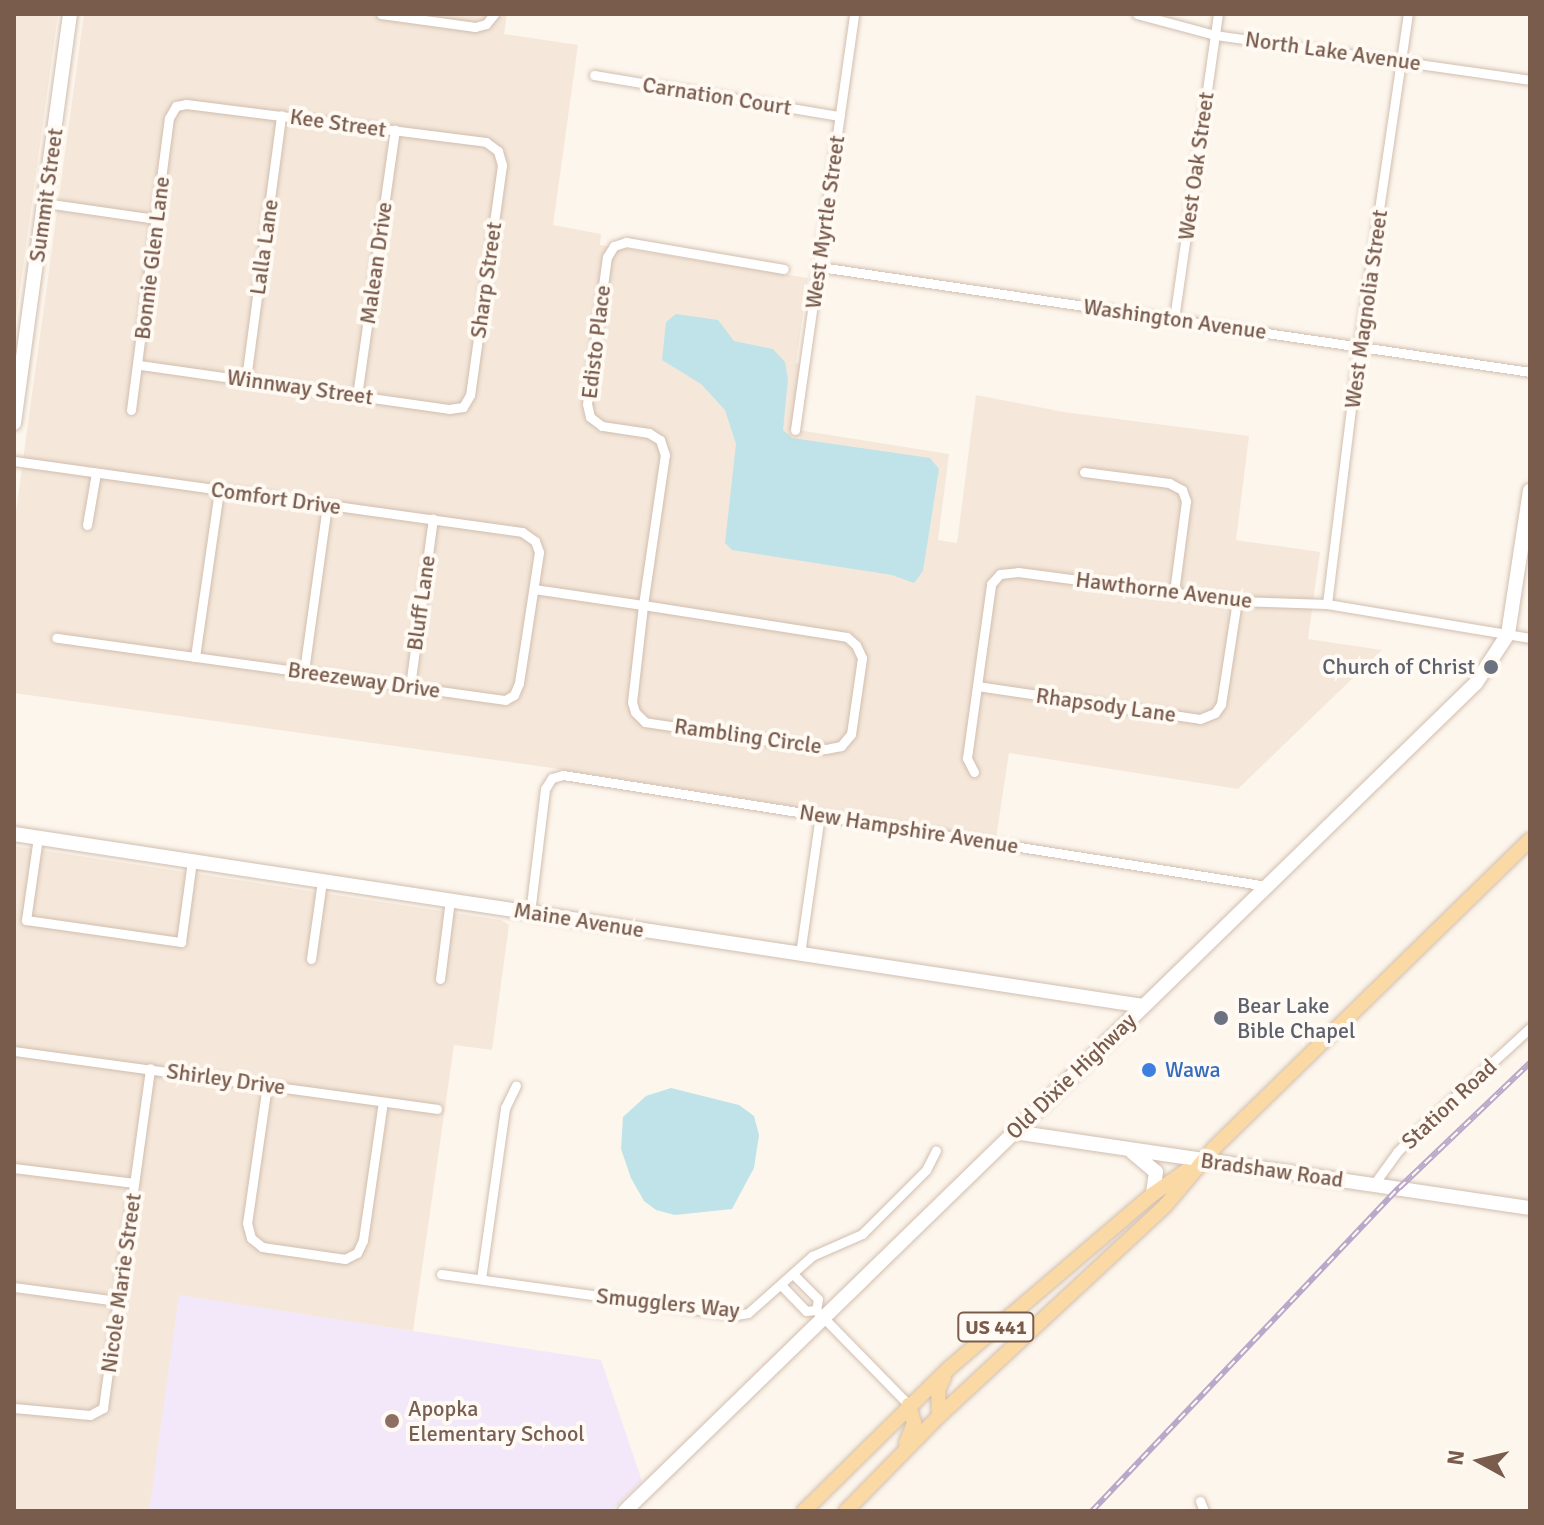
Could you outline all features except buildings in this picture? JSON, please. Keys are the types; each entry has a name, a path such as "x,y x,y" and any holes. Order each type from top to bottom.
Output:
{"main road":[{"name":"US 441","path":"846,1511 939,1416 1165,1206 1203,1159 1530,840"},
{"name":"US 441","path":"804,1511 948,1369 1153,1194 1203,1159"},
{"path":"939,1416 938,1390 948,1369"},
{"path":"901,1454 914,1423 909,1405"}],"street":[{"name":"Summit Street","path":"14,423 70,14"},
{"path":"381,14 475,27 486,24 494,14"},
{"name":"West Myrtle Street","path":"795,430 854,14"},
{"name":"North Lake Avenue","path":"1137,14 1215,35 1530,80"},
{"name":"West Oak Street","path":"1174,319 1218,14"},
{"name":"West Magnolia Street","path":"1327,604 1359,345 1408,14"},
{"name":"Carnation Court","path":"594,75 840,116"},
{"name":"Kee Street","path":"176,106 186,104 281,115 486,142 498,151"},
{"name":"Bonnie Glen Lane","path":"131,410 169,118 176,106"},
{"name":"Lalla Lane","path":"246,379 281,115"},
{"name":"Malean Drive","path":"357,396 395,130"},
{"name":"Sharp Street","path":"463,407 470,395 475,364 502,165 498,151"},
{"path":"45,203 156,219"},
{"name":"Edisto Place","path":"643,605 665,455 660,440 649,433 602,426 590,417 587,404 607,257 614,246 626,242 784,269"},
{"name":"Washington Avenue","path":"820,267 1530,372"},
{"name":"Winnway Street","path":"138,365 449,409 463,407"},
{"name":"Comfort Drive","path":"14,461 522,532 535,541"},
{"path":"1084,472 1169,483 1182,490 1186,501 1174,592"},
{"path":"87,525 96,473"},
{"path":"195,657 219,490"},
{"path":"1508,634 1530,491"},
{"path":"304,671 327,505"},
{"name":"Bluff Lane","path":"410,686 433,519"},
{"name":"Breezeway Drive","path":"56,638 505,700 514,695 534,589 539,552 535,541"},
{"name":"Hawthorne Avenue","path":"974,772 967,758 991,584 1000,574 1018,572 1237,601 1327,604 1530,638"},
{"name":"Rambling Circle","path":"534,589 643,605 847,637 856,645 862,658 851,734 841,746 825,749 645,722 635,712 632,702 643,605"},
{"name":"Rhapsody Lane","path":"977,686 1200,719 1215,713 1221,704 1237,601"},
{"name":"Old Dixie Highway","path":"625,1511 820,1314 1014,1132 1476,683 1508,634"},
{"name":"New Hampshire Avenue","path":"530,913 545,789 552,778 563,775 1267,886"},
{"path":"800,954 820,815"},
{"name":"Maine Avenue","path":"14,834 1143,1006"},
{"path":"38,837 26,920 181,942 192,861"},
{"path":"311,959 322,881"},
{"path":"440,979 450,900"},
{"name":"Station Road","path":"1374,1184 1397,1152 1424,1125 1530,1028"},
{"name":"Shirley Drive","path":"14,1051 437,1109"},
{"name":"Nicole Marie Street","path":"14,1408 90,1415 103,1408 150,1068"},
{"path":"267,1085 247,1223 251,1238 262,1247 345,1259 357,1253 363,1240 383,1102"},
{"path":"481,1279 505,1108 516,1085"},
{"name":"Bradshaw Road","path":"1014,1132 1530,1208"},
{"name":"Smugglers Way","path":"441,1274 736,1315 756,1309 812,1256 862,1234 926,1170 936,1150"},
{"path":"1128,1150 1148,1162 1156,1172 1153,1194"},
{"path":"14,1168 134,1183"},
{"path":"793,1274 818,1299 820,1314"},
{"path":"781,1285 806,1311 820,1314 909,1405"},
{"path":"14,1287 118,1301"},
{"path":"797,1301 809,1290"}],"shaded area":[{"path":"14,14 58,14 14,333"},
{"path":"84,14 507,14 504,34 578,45 553,225 601,234 600,245 808,278 796,363 808,365 798,430 949,454 938,540 957,543 976,395 1064,412 1249,436 1236,540 1320,552 1308,639 1382,650 1238,789 1009,753 996,838 545,767 14,693 14,526"},
{"path":"14,846 501,920 509,925 492,1050 454,1045 413,1331 182,1298 152,1511 14,1511"},
{"name":"Apopka Elementary School","path":"179,1295 601,1360 642,1481 611,1511 149,1511"}],"water":[{"path":"676,314 718,320 734,341 773,349 785,362 788,379 783,430 792,438 930,458 939,469 923,571 914,583 892,575 732,550 725,543 736,444 725,410 701,384 662,360 666,322"},
{"path":"671,1088 739,1105 754,1116 759,1135 754,1168 732,1209 675,1215 656,1210 644,1201 631,1178 621,1149 623,1117 646,1096"}],"railway":[{"path":"1092,1511 1399,1188 1530,1063"}],"place":[{"name":"Church of Christ","path":"1491,667"},
{"name":"Bear Lake Bible Chapel","path":"1221,1018"},
{"name":"Wawa","path":"1149,1070"},
{"name":"Apopka Elementary School","path":"392,1421"}]}
